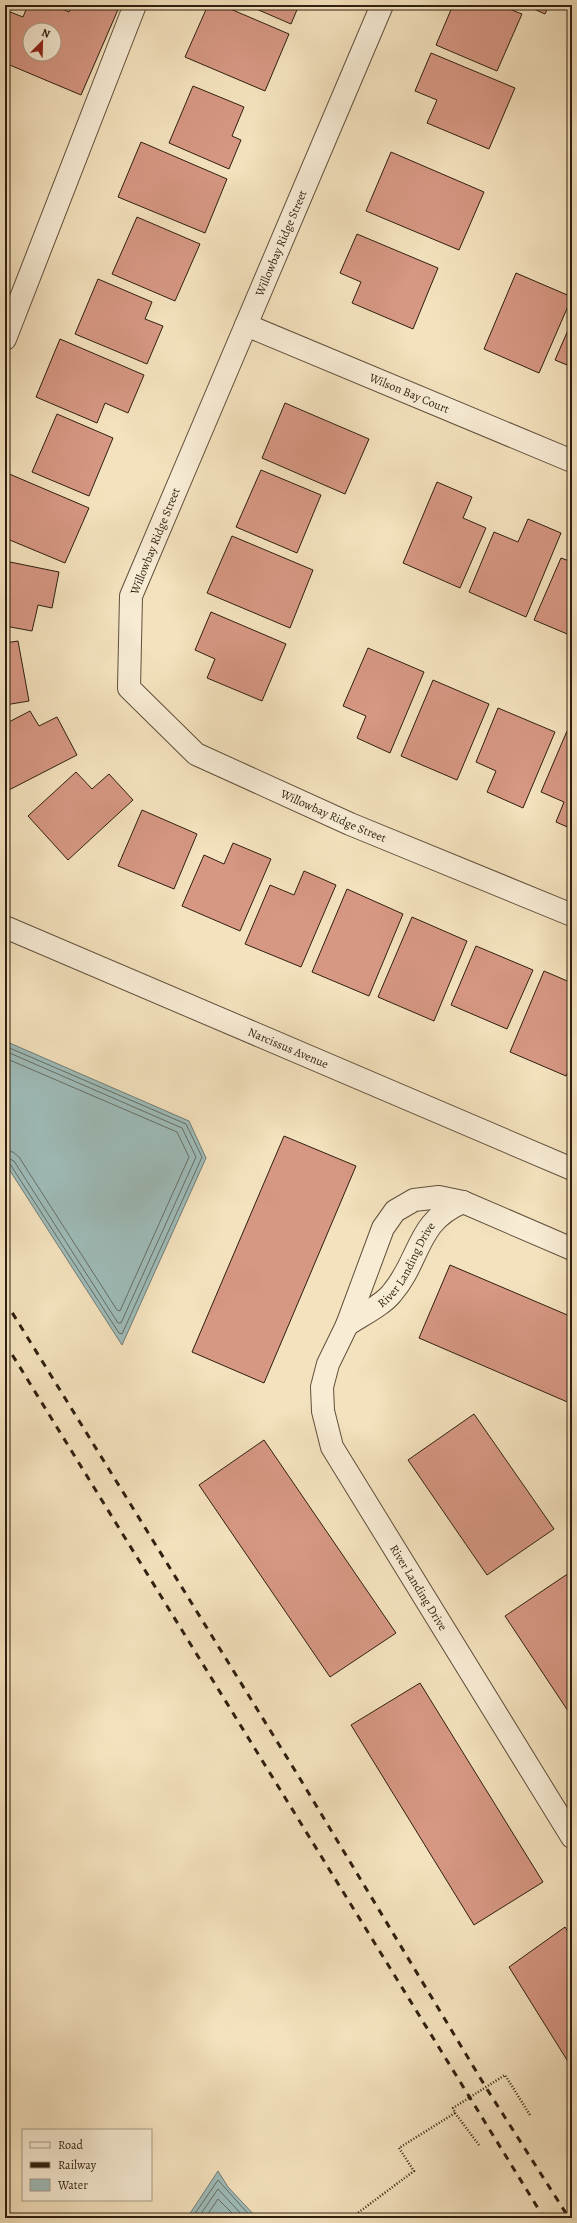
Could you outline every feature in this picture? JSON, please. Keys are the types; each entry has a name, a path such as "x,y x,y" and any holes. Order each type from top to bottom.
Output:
{"street":[{"path":"5,339 135,5"},
{"name":"Willowbay Ridge Street","path":"382,5 131,596 129,688 196,754 350,824 572,915"},
{"name":"Wilson Bay Court","path":"246,325 572,462"},
{"name":"Narcissus Avenue","path":"5,927 572,1169"},
{"name":"River Landing Drive","path":"572,1249 463,1202 439,1197 414,1200 395,1211 383,1228 347,1325 328,1364 322,1387 323,1411 332,1448 572,1837"},
{"name":"River Landing Drive","path":"347,1325 390,1295 406,1275 423,1236 437,1217 448,1208 463,1202"}],"path":[{"path":"478,2145 453,2108 505,2075 530,2115"},
{"path":"351,2218 414,2172 399,2148 455,2113"}],"water":[{"path":"5,1041 189,1121 206,1158 122,1345 5,1163"},
{"path":"218,2171 228,2187 257,2218 187,2218"}],"building":[{"path":"28,5 53,5 69,12 72,5 120,5 81,95 5,63 5,10 23,17"},
{"path":"208,5 221,5 289,34 265,91 185,57"},
{"path":"247,5 299,5 291,24"},
{"path":"453,5 499,5 522,14 497,71 436,45"},
{"path":"525,5 549,5 545,14"},
{"path":"431,53 515,88 489,149 427,123 437,100 415,91"},
{"path":"193,86 244,107 232,136 241,140 229,169 169,143"},
{"path":"141,142 227,179 205,233 118,197"},
{"path":"391,152 484,192 459,250 366,211"},
{"path":"137,217 200,244 175,301 112,274"},
{"path":"357,234 438,268 413,329 352,303 361,282 340,273"},
{"path":"516,273 572,297 539,373 484,349"},
{"path":"98,279 152,302 145,319 163,326 147,364 75,334"},
{"path":"572,321 572,367 555,360"},
{"path":"60,339 144,375 128,413 105,403 97,423 36,397"},
{"path":"285,403 369,439 345,494 262,458"},
{"path":"57,414 113,438 89,496 32,472"},
{"path":"261,470 321,495 297,553 236,527"},
{"path":"7,473 89,508 65,563 5,538 5,479"},
{"path":"437,482 472,497 463,518 486,528 460,588 403,563"},
{"path":"528,519 561,533 526,617 469,592 494,532 518,542"},
{"path":"232,536 313,570 290,628 207,593"},
{"path":"561,558 572,562 572,636 534,620"},
{"path":"5,561 59,572 52,608 38,605 32,631 5,626"},
{"path":"211,612 286,644 262,701 207,678 215,659 195,650"},
{"path":"18,641 29,701 5,705 5,643"},
{"path":"368,648 424,672 390,753 357,738 366,716 343,706"},
{"path":"433,680 489,704 457,780 401,756"},
{"path":"498,708 555,732 523,808 487,792 496,771 476,762"},
{"path":"30,711 39,726 57,717 77,755 5,792 5,724"},
{"path":"567,731 572,733 572,829 556,822 564,802 541,792"},
{"path":"76,772 92,789 109,774 133,800 68,860 28,816"},
{"path":"142,810 197,834 174,889 118,866"},
{"path":"233,843 271,859 240,931 182,906 204,855 224,864"},
{"path":"304,871 336,885 301,967 245,944 270,885 294,895"},
{"path":"347,889 403,914 369,996 312,972"},
{"path":"412,917 467,941 434,1021 378,997"},
{"path":"476,946 533,970 507,1029 451,1005"},
{"path":"544,971 572,983 572,1062 566,1076 510,1052"},
{"path":"284,1136 356,1166 264,1383 192,1352"},
{"path":"450,1265 572,1317 572,1404 419,1338"},
{"path":"474,1414 554,1529 487,1575 408,1460"},
{"path":"264,1440 396,1633 330,1677 199,1485"},
{"path":"572,1571 572,1717 505,1616"},
{"path":"420,1683 543,1882 474,1925 351,1725"},
{"path":"565,1927 572,1938 572,2068 509,1967"}],"railway":[{"path":"5,1301 299,1777 485,2086 569,2218"},
{"path":"5,1343 544,2218"}]}
